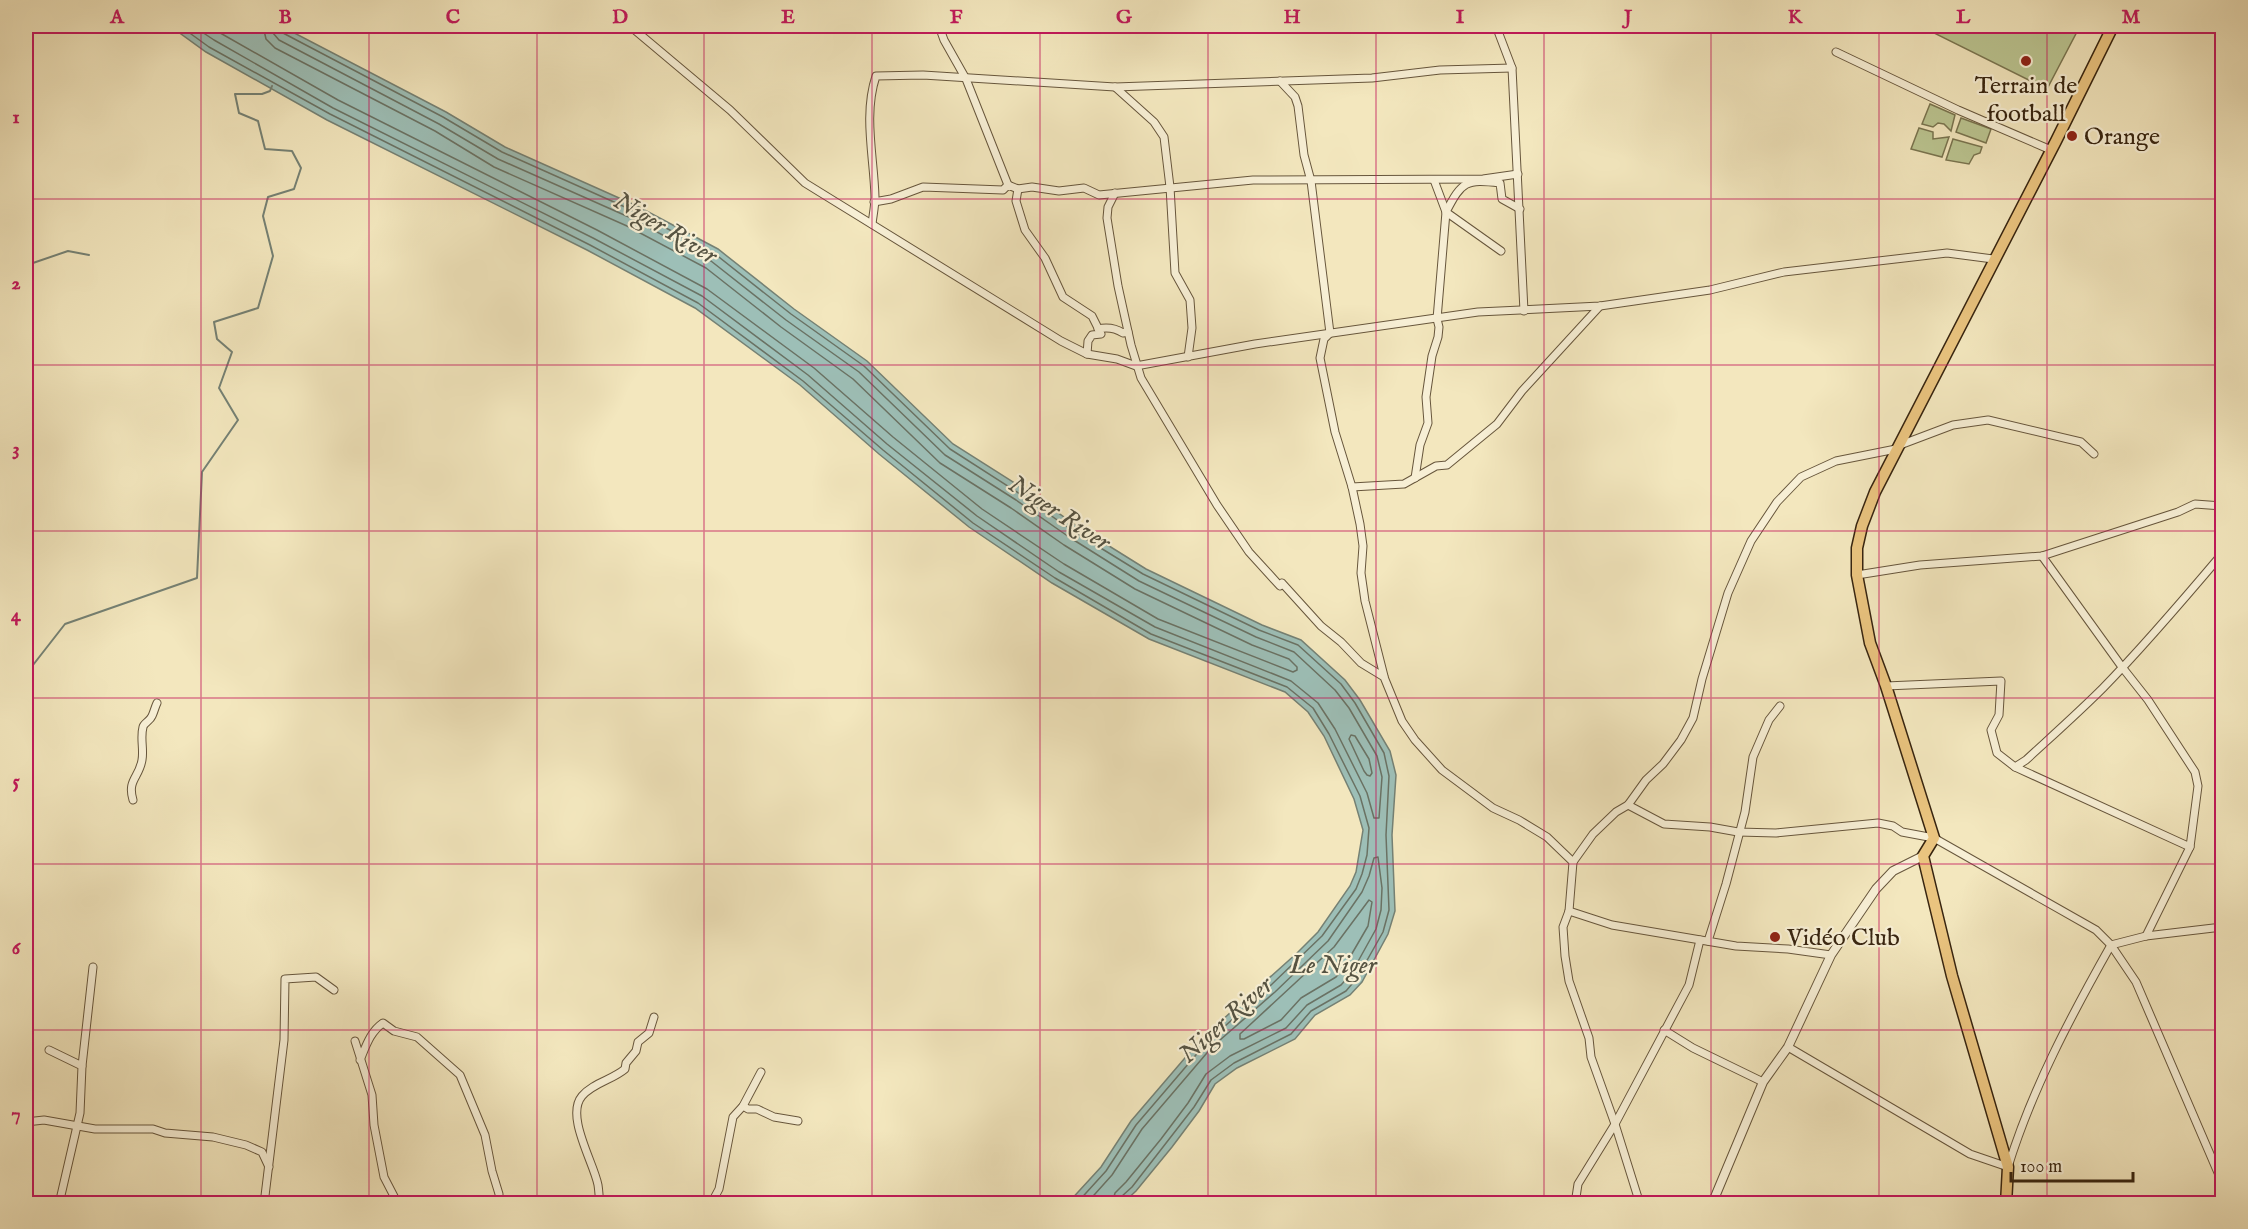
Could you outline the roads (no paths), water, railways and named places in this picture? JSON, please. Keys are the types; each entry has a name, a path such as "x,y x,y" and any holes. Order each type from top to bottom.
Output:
{"main road":[{"path":"2006,1203 2008,1167 1952,976 1923,855 1934,838 1870,643 1857,575 1857,549 1862,526 1875,492 2113,26"}],"street":[{"path":"630,26 737,116 805,183 1061,341 1087,354 1117,359 1136,366 1255,344 1478,312 1600,306 1710,290 1784,272 1947,253 1994,259"},
{"path":"939,26 944,40 966,79 1008,185 1018,189 1059,191 1084,188 1099,195 1252,180 1483,179 1500,183 1502,199 1520,209"},
{"path":"1496,26 1512,68 1524,311"},
{"path":"1836,52 1958,110 2051,150"},
{"path":"872,224 874,202 870,127 873,84 876,76 923,75 1115,87 1372,78 1440,70 1512,68"},
{"path":"1280,81 1295,97 1298,106 1304,155 1311,181 1330,333"},
{"path":"1115,87 1154,122 1164,137 1170,187 1175,273 1190,300 1192,328 1188,357"},
{"path":"1446,212 1461,188 1471,182 1518,174"},
{"path":"1415,478 1420,445 1428,423 1426,397 1438,332 1437,319 1446,212 1434,180"},
{"path":"874,202 891,199 923,187 998,191 1008,185"},
{"path":"1018,189 1016,201 1025,230 1045,258 1063,297 1092,316 1101,334 1092,335 1088,340 1087,354"},
{"path":"1115,193 1108,207 1107,218 1128,332 1141,378 1217,505 1249,552 1280,585 1282,583 1321,626 1341,642 1361,663 1384,677"},
{"path":"1446,212 1501,251"},
{"path":"1353,487 1404,484 1436,466 1447,465 1497,424 1522,391 1600,306"},
{"path":"1098,329 1110,328 1123,333 1128,332"},
{"path":"1330,333 1324,339 1320,358 1335,432 1353,487 1363,546 1361,573 1365,601 1384,677 1402,721 1415,740 1442,770 1493,808 1520,820 1547,837 1572,862"},
{"path":"1640,1203 1591,1057 1589,1038 1569,981 1563,927 1569,911 1572,862 1593,834 1628,805 1646,780 1663,764 1681,740 1693,718 1702,679 1728,593 1751,541 1777,502 1801,477 1836,461 1897,448 1953,425 1988,420 2081,442 2094,454"},
{"path":"1857,575 1920,565 2042,556 2178,512 2195,504 2223,506"},
{"path":"2015,767 2048,740 2122,667 2223,554"},
{"path":"2042,556 2148,700 2195,772 2198,786 2190,847 2146,936"},
{"path":"1886,686 2001,681 1999,715 1991,730 1997,753 2015,767 2190,847"},
{"path":"133,800 130,790 132,780 138,772 143,757 141,739 143,726 152,717 157,703"},
{"path":"1575,1203 1578,1184 1615,1124 1689,985 1726,884 1745,812 1754,757 1769,720 1780,706"},
{"path":"1628,805 1664,824 1710,827 1738,832 1776,833 1878,824 1893,826 1902,832 1934,838 2096,930 2111,945 2136,982 2223,1182"},
{"path":"1712,1203 1763,1082 1788,1047 1831,955 1876,889 1893,871 1923,855"},
{"path":"1569,911 1612,925 1736,946 1788,949 1831,955"},
{"path":"1788,1047 1970,1154 2008,1167 2058,1041 2111,945 2146,936 2223,927"},
{"path":"59,1203 80,1113 82,1066 93,966"},
{"path":"264,1203 284,1040 285,979 316,977 334,990"},
{"path":"600,1203 598,1183 581,1134 577,1105 580,1097 591,1087 625,1070 626,1063 636,1051 638,1042 649,1033 654,1017"},
{"path":"360,1060 370,1036 375,1028 383,1023 394,1031 417,1037 460,1075 485,1135 499,1194 499,1203"},
{"path":"1664,1030 1693,1048 1763,1082"},
{"path":"355,1041 372,1095 374,1125 384,1177 398,1203"},
{"path":"49,1050 82,1066"},
{"path":"711,1203 718,1189 733,1116 743,1106 761,1072"},
{"path":"743,1106 748,1109 757,1109 774,1117 798,1120"},
{"path":"26,1122 44,1120 76,1127 109,1130 153,1129 165,1133 213,1137 246,1145 262,1152 269,1167"}],"water":[{"name":"Le Niger","path":"170,26 281,26 446,112 505,147 637,206 718,249 794,309 867,361 953,444 1146,569 1262,625 1301,640 1345,680 1360,700 1390,751 1396,775 1392,835 1395,911 1388,934 1362,982 1350,995 1315,1015 1295,1039 1237,1068 1215,1084 1199,1111 1172,1147 1136,1191 1123,1203 1068,1203 1101,1167 1131,1121 1202,1038 1318,932 1350,886 1356,872 1363,830 1354,799 1324,736 1308,712 1285,692 1149,639 1052,583 969,527 879,454 800,385 695,308 587,250 327,120 206,52"}],"waterway":[{"path":"26,674 65,624 197,578 202,472 238,420 219,388 232,352 217,339 214,322 258,308 273,256 263,216 268,197 294,189 301,168 292,151 265,149 258,121 239,113 235,94 262,94 270,91 272,86"},
{"path":"26,268 30,264 68,251 89,255"}],"place":[{"name":"Terrain de football","path":"2026,61"},
{"name":"Orange","path":"2072,136"},
{"name":"Vidéo Club","path":"1775,937"}],"water label":[{"name":"Niger River","path":"666,227"},
{"name":"Niger River","path":"1060,512"},
{"name":"Niger River","path":"1225,1019"}]}
